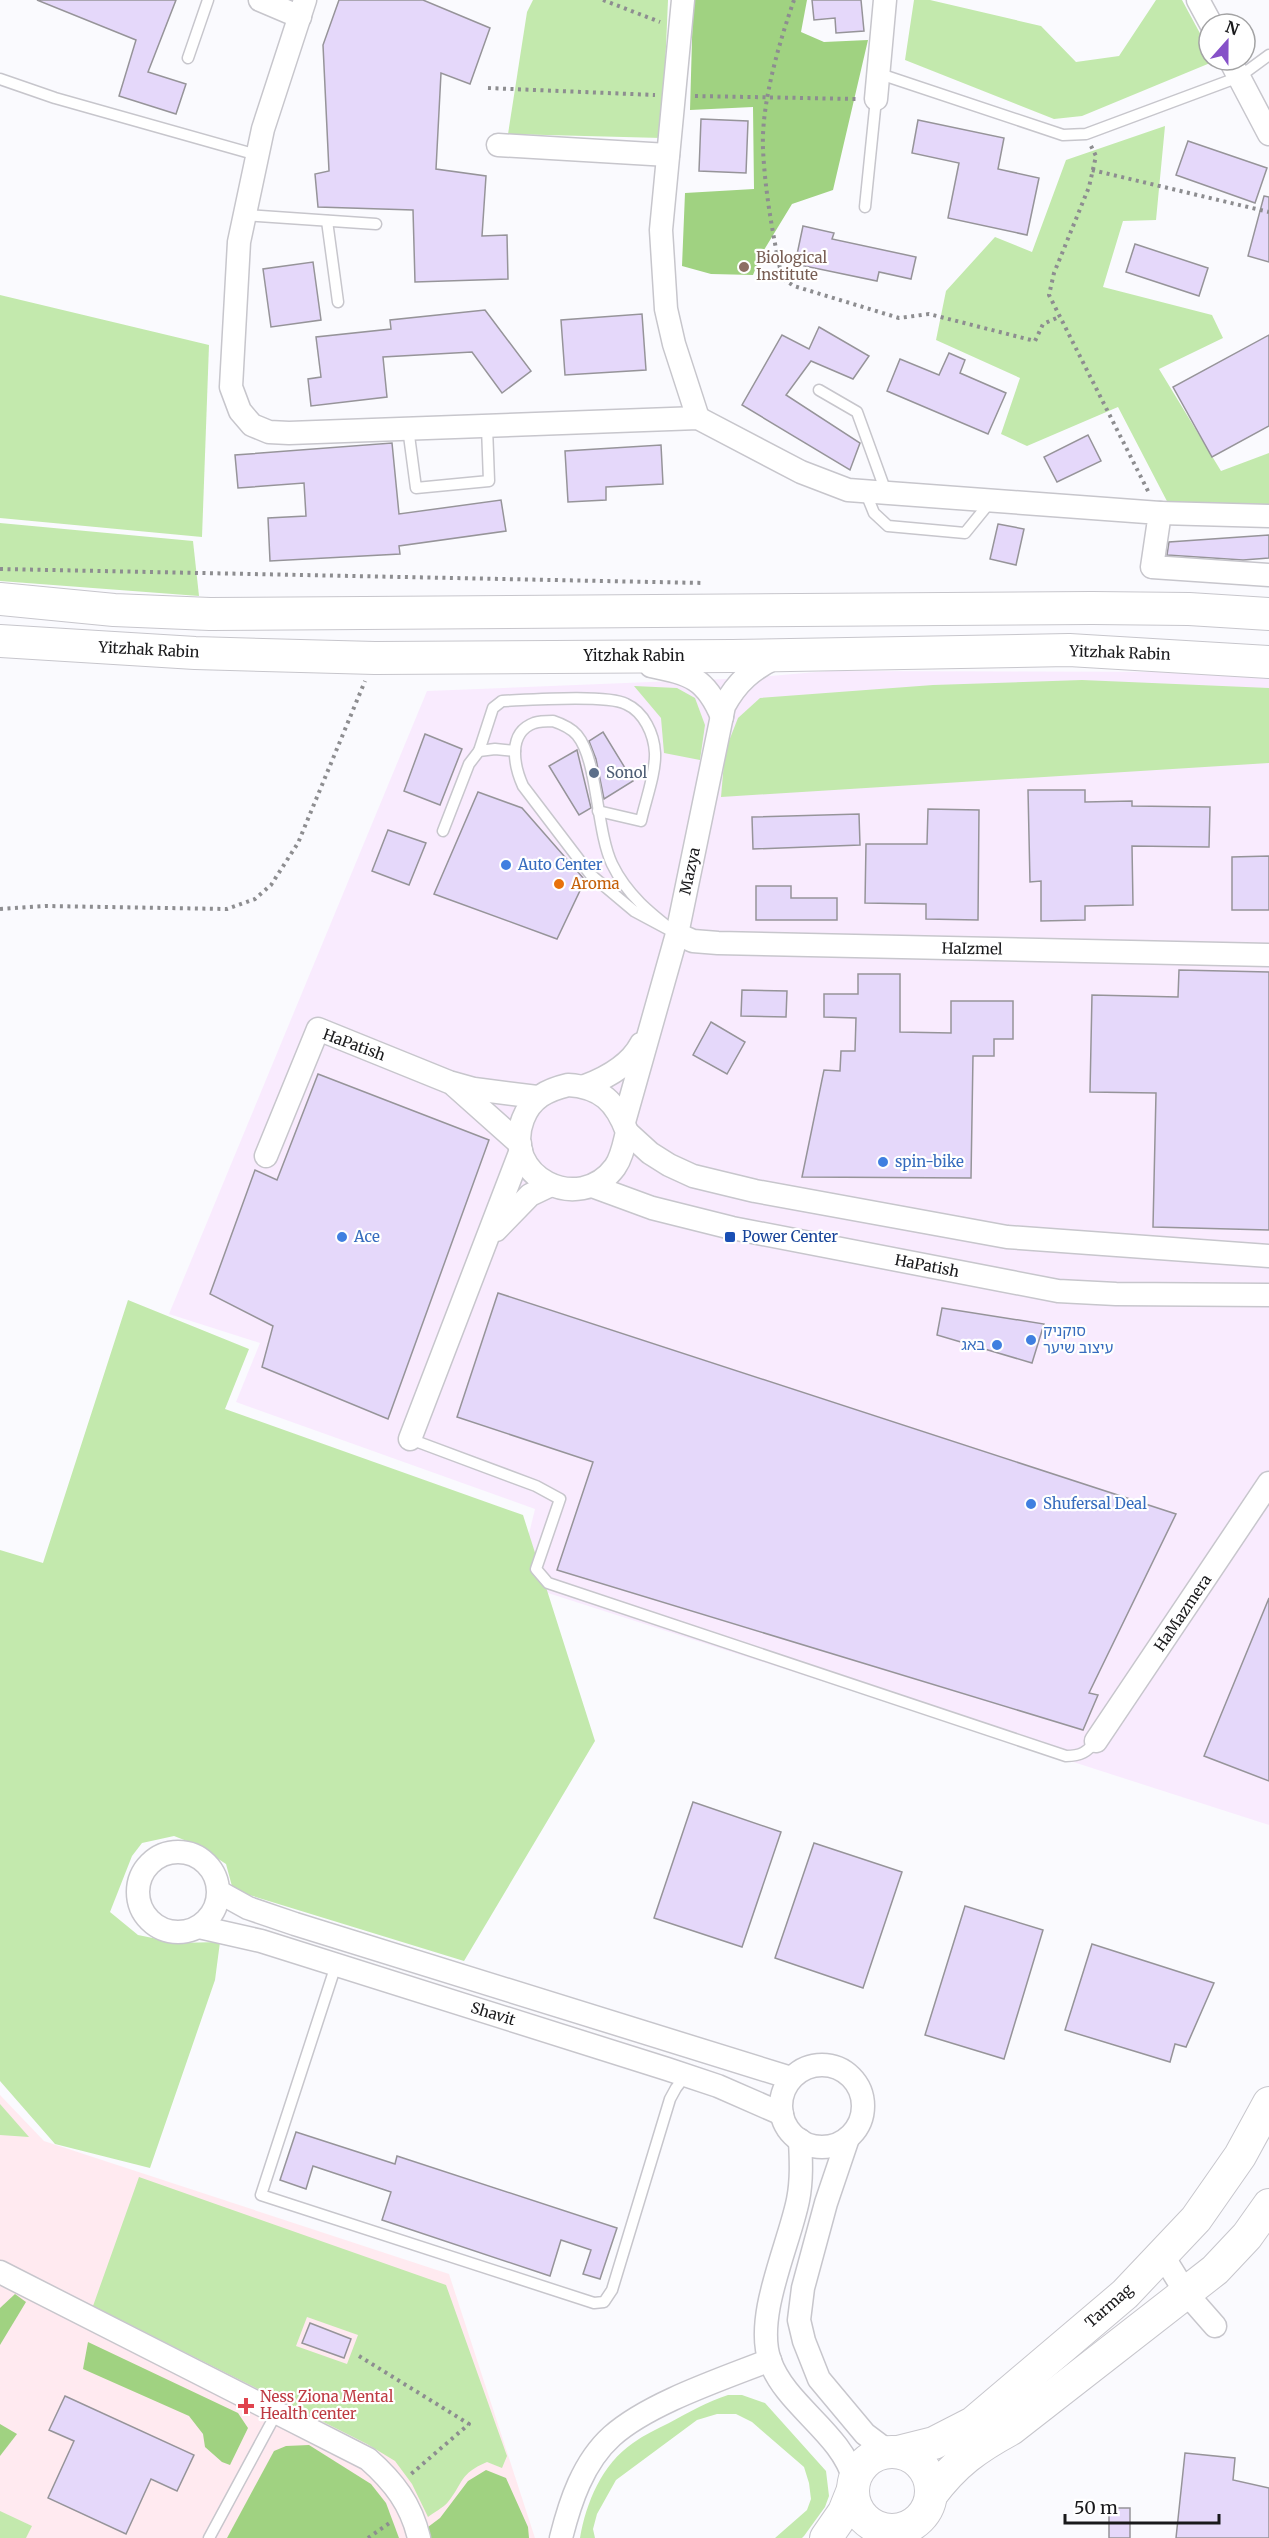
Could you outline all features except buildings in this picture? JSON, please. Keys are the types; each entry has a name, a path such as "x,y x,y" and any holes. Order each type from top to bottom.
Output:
{"main road":[{"path":"0,599 114,610 210,614 1092,608 1189,609 1269,614"},
{"name":"Yitzhak Rabin","path":"0,641 195,653 375,658 1069,650 1269,662"},
{"name":"Tarmag","path":"894,2452 934,2443 957,2433 1125,2294 1196,2219 1240,2156 1269,2103"},
{"path":"931,2495 949,2471 978,2446 1011,2429 1215,2270 1247,2236 1269,2205"},
{"path":"826,2538 844,2512 853,2486 863,2463 879,2453 894,2452 910,2456 923,2468 931,2484 931,2495 927,2508 919,2519 908,2527 884,2534 882,2529 870,2524 861,2515 855,2504 853,2486"}],"street":[{"path":"260,0 302,8 263,129 239,242 231,387 240,411 252,425 269,432 408,427 487,427 698,418 801,471 848,489 1160,513 1269,516"},
{"path":"683,0 661,230 666,309 674,344 698,418"},
{"path":"876,99 885,0"},
{"path":"1236,72 1269,134"},
{"path":"498,145 668,155"},
{"path":"1160,513 1152,567 1269,575"},
{"name":"Mazya","path":"625,1127 651,1023 677,934 722,717 730,694 746,675 757,667 777,657 790,655"},
{"path":"603,656 681,672 696,678 708,689 722,717"},
{"name":"HaIzmel","path":"677,934 693,940 718,943 1269,955"},
{"name":"Mazya","path":"585,1086 612,1074 626,1063 639,1048 651,1023"},
{"name":"HaPatish","path":"266,1156 318,1029 449,1082 474,1089 537,1097"},
{"name":"HaPatish","path":"449,1082 520,1147"},
{"path":"410,1439 489,1238 520,1147 520,1127 523,1119 537,1097 560,1087 585,1086 608,1100 625,1127 650,1153 669,1165 693,1176 755,1191 1007,1237 1269,1256"},
{"path":"520,1147 527,1165 537,1177 564,1189 580,1189 592,1186 606,1177 616,1165 625,1127"},
{"path":"489,1238 519,1204 530,1195 551,1185"},
{"name":"HaPatish","path":"592,1186 652,1208 732,1228 1058,1291 1116,1294 1269,1295"},
{"name":"HaMazmera","path":"1096,1741 1269,1483"},
{"path":"177,1851 193,1854 207,1863 215,1876 219,1892 216,1907 208,1920 199,1927 180,1933 164,1930 150,1922 141,1909 137,1893 140,1878 148,1864 161,1855 177,1851"},
{"name":"Shavit","path":"219,1892 248,1908 295,1924 791,2079"},
{"name":"Shavit","path":"199,1927 261,1941 686,2075 728,2090 782,2114"},
{"path":"848,2138 825,2147 812,2146 800,2140 786,2125 782,2114 783,2095 791,2079 801,2070 814,2065 828,2065 841,2069 852,2077 860,2088 864,2101 863,2115 848,2138 826,2203 802,2288 799,2320 804,2342 819,2379 865,2434 894,2452"},
{"path":"800,2140 801,2172 798,2200 765,2321 770,2360 782,2382 844,2457 853,2486"},
{"path":"1163,2256 1186,2293 1215,2326"},
{"path":"0,2272 368,2459 396,2487 411,2512 419,2538"},
{"path":"561,2538 573,2496 584,2473 611,2436 634,2420 693,2390 770,2360"}],"lane":[{"path":"188,58 208,0"},
{"path":"880,74 1063,135 1086,134 1227,72"},
{"path":"0,79 55,98 257,155"},
{"path":"865,207 876,99"},
{"path":"245,215 376,224"},
{"path":"327,221 338,302"},
{"path":"819,390 857,412 875,492 874,513 888,526 965,533 992,500"},
{"path":"408,427 416,488 489,481 487,427"},
{"path":"443,831 469,764 479,751 493,708 502,701 599,699 624,702 638,711 651,733 655,755 641,821 598,811"},
{"path":"554,721 565,725 577,735 586,750 611,862 623,885 641,906 677,934 634,911 590,874 523,786 516,770 515,751 520,733 534,723 554,721"},
{"path":"479,751 495,749 515,751"},
{"path":"410,1439 536,1486 560,1499 536,1569 548,1583 1066,1756 1077,1756 1087,1752 1096,1741"},
{"path":"336,1965 261,2195 594,2303 604,2302 612,2290 670,2099 675,2088 686,2075"},
{"path":"209,2538 277,2412"}],"path":[{"path":"603,0 680,30"},
{"path":"794,0 769,88 763,148 772,230 782,278 794,286 899,318 929,314 1035,341 1043,324 1059,317"},
{"path":"1086,134 1095,156 1089,187 1054,273 1049,295 1160,513"},
{"path":"1092,170 1269,212"},
{"path":"0,568 714,583"},
{"path":"0,909 45,906 227,909 255,899 271,885 298,843 375,658"},
{"path":"359,2356 469,2424 396,2487"},
{"path":"368,2538 411,2512"}],"shaded area":[{"path":"828,671 1208,672 1269,676 1269,1825 517,1583 535,1509 236,1402 260,1343 169,1314 427,691 749,678"},
{"name":"Ness Ziona Mental Health center","path":"0,2095 44,2141 449,2274 535,2538 0,2538"}],"green space":[{"path":"533,0 668,0 662,138 508,134 527,12"},
{"path":"695,0 807,0 801,32 824,42 868,40 833,190 792,204 761,255 753,275 711,274 682,266 685,193 754,189 753,107 690,110"},
{"path":"914,0 930,0 1041,26 1076,62 1119,56 1156,0 1182,0 1197,28 1197,68 1082,116 1054,119 905,60"},
{"path":"1165,126 1156,220 1123,221 1103,287 1212,315 1223,338 1159,369 1221,471 1269,453 1269,508 1170,507 1118,407 1027,446 1001,434 1020,378 936,340 946,291 995,237 1032,252 1066,160"},
{"path":"0,295 209,345 202,537 0,518"},
{"path":"0,523 193,541 199,596 0,581"},
{"path":"1082,680 1269,688 1269,763 721,797 725,751 738,718 760,698 933,685"},
{"path":"634,686 677,688 695,698 705,725 700,760 664,753 661,718"},
{"path":"128,1300 249,1349 225,1409 523,1515 595,1741 464,1961 233,1890 226,1864 197,1845 174,1836 142,1843 132,1856 110,1912 138,1935 177,1943 220,1942 215,1980 150,2168 55,2144 0,2081 0,1550 43,1563"},
{"path":"0,2104 29,2137 0,2135"},
{"path":"139,2177 446,2285 507,2456 502,2468 487,2462 471,2470 448,2502 428,2517 412,2484 395,2461 367,2444 93,2306","holes":["307,2317 358,2335 347,2364 296,2346"]},
{"path":"15,2294 26,2302 0,2345 0,2308"},
{"path":"88,2342 238,2413 248,2428 230,2465 222,2462 205,2447 203,2434 189,2416 83,2369"},
{"path":"728,2395 742,2395 765,2403 826,2471 829,2496 825,2507 802,2538 775,2538 807,2510 811,2499 804,2467 752,2422 736,2414 717,2414 697,2420 616,2480 597,2514 593,2529 595,2538 580,2538 586,2511 597,2485 612,2462 622,2452 651,2432 698,2407"},
{"path":"0,2424 17,2434 0,2456"},
{"path":"309,2445 371,2484 386,2503 399,2538 227,2538 274,2451 286,2446"},
{"path":"486,2470 506,2478 528,2527 529,2538 431,2538 428,2527 440,2518 468,2481"},
{"path":"0,2511 32,2526 26,2538 0,2538"}],"place":[{"name":"Biological Institute","path":"744,267"},
{"name":"Sonol","path":"594,773"},
{"name":"Auto Center","path":"506,865"},
{"name":"Aroma","path":"559,884"},
{"name":"spin-bike","path":"883,1162"},
{"name":"Ace","path":"342,1237"},
{"name":"Power Center","path":"730,1237"},
{"name":"סוקניק עיצוב שיער","path":"1031,1340"},
{"name":"באג","path":"997,1345"},
{"name":"Shufersal Deal","path":"1031,1504"},
{"name":"Ness Ziona Mental Health center","path":"246,2406"}]}
